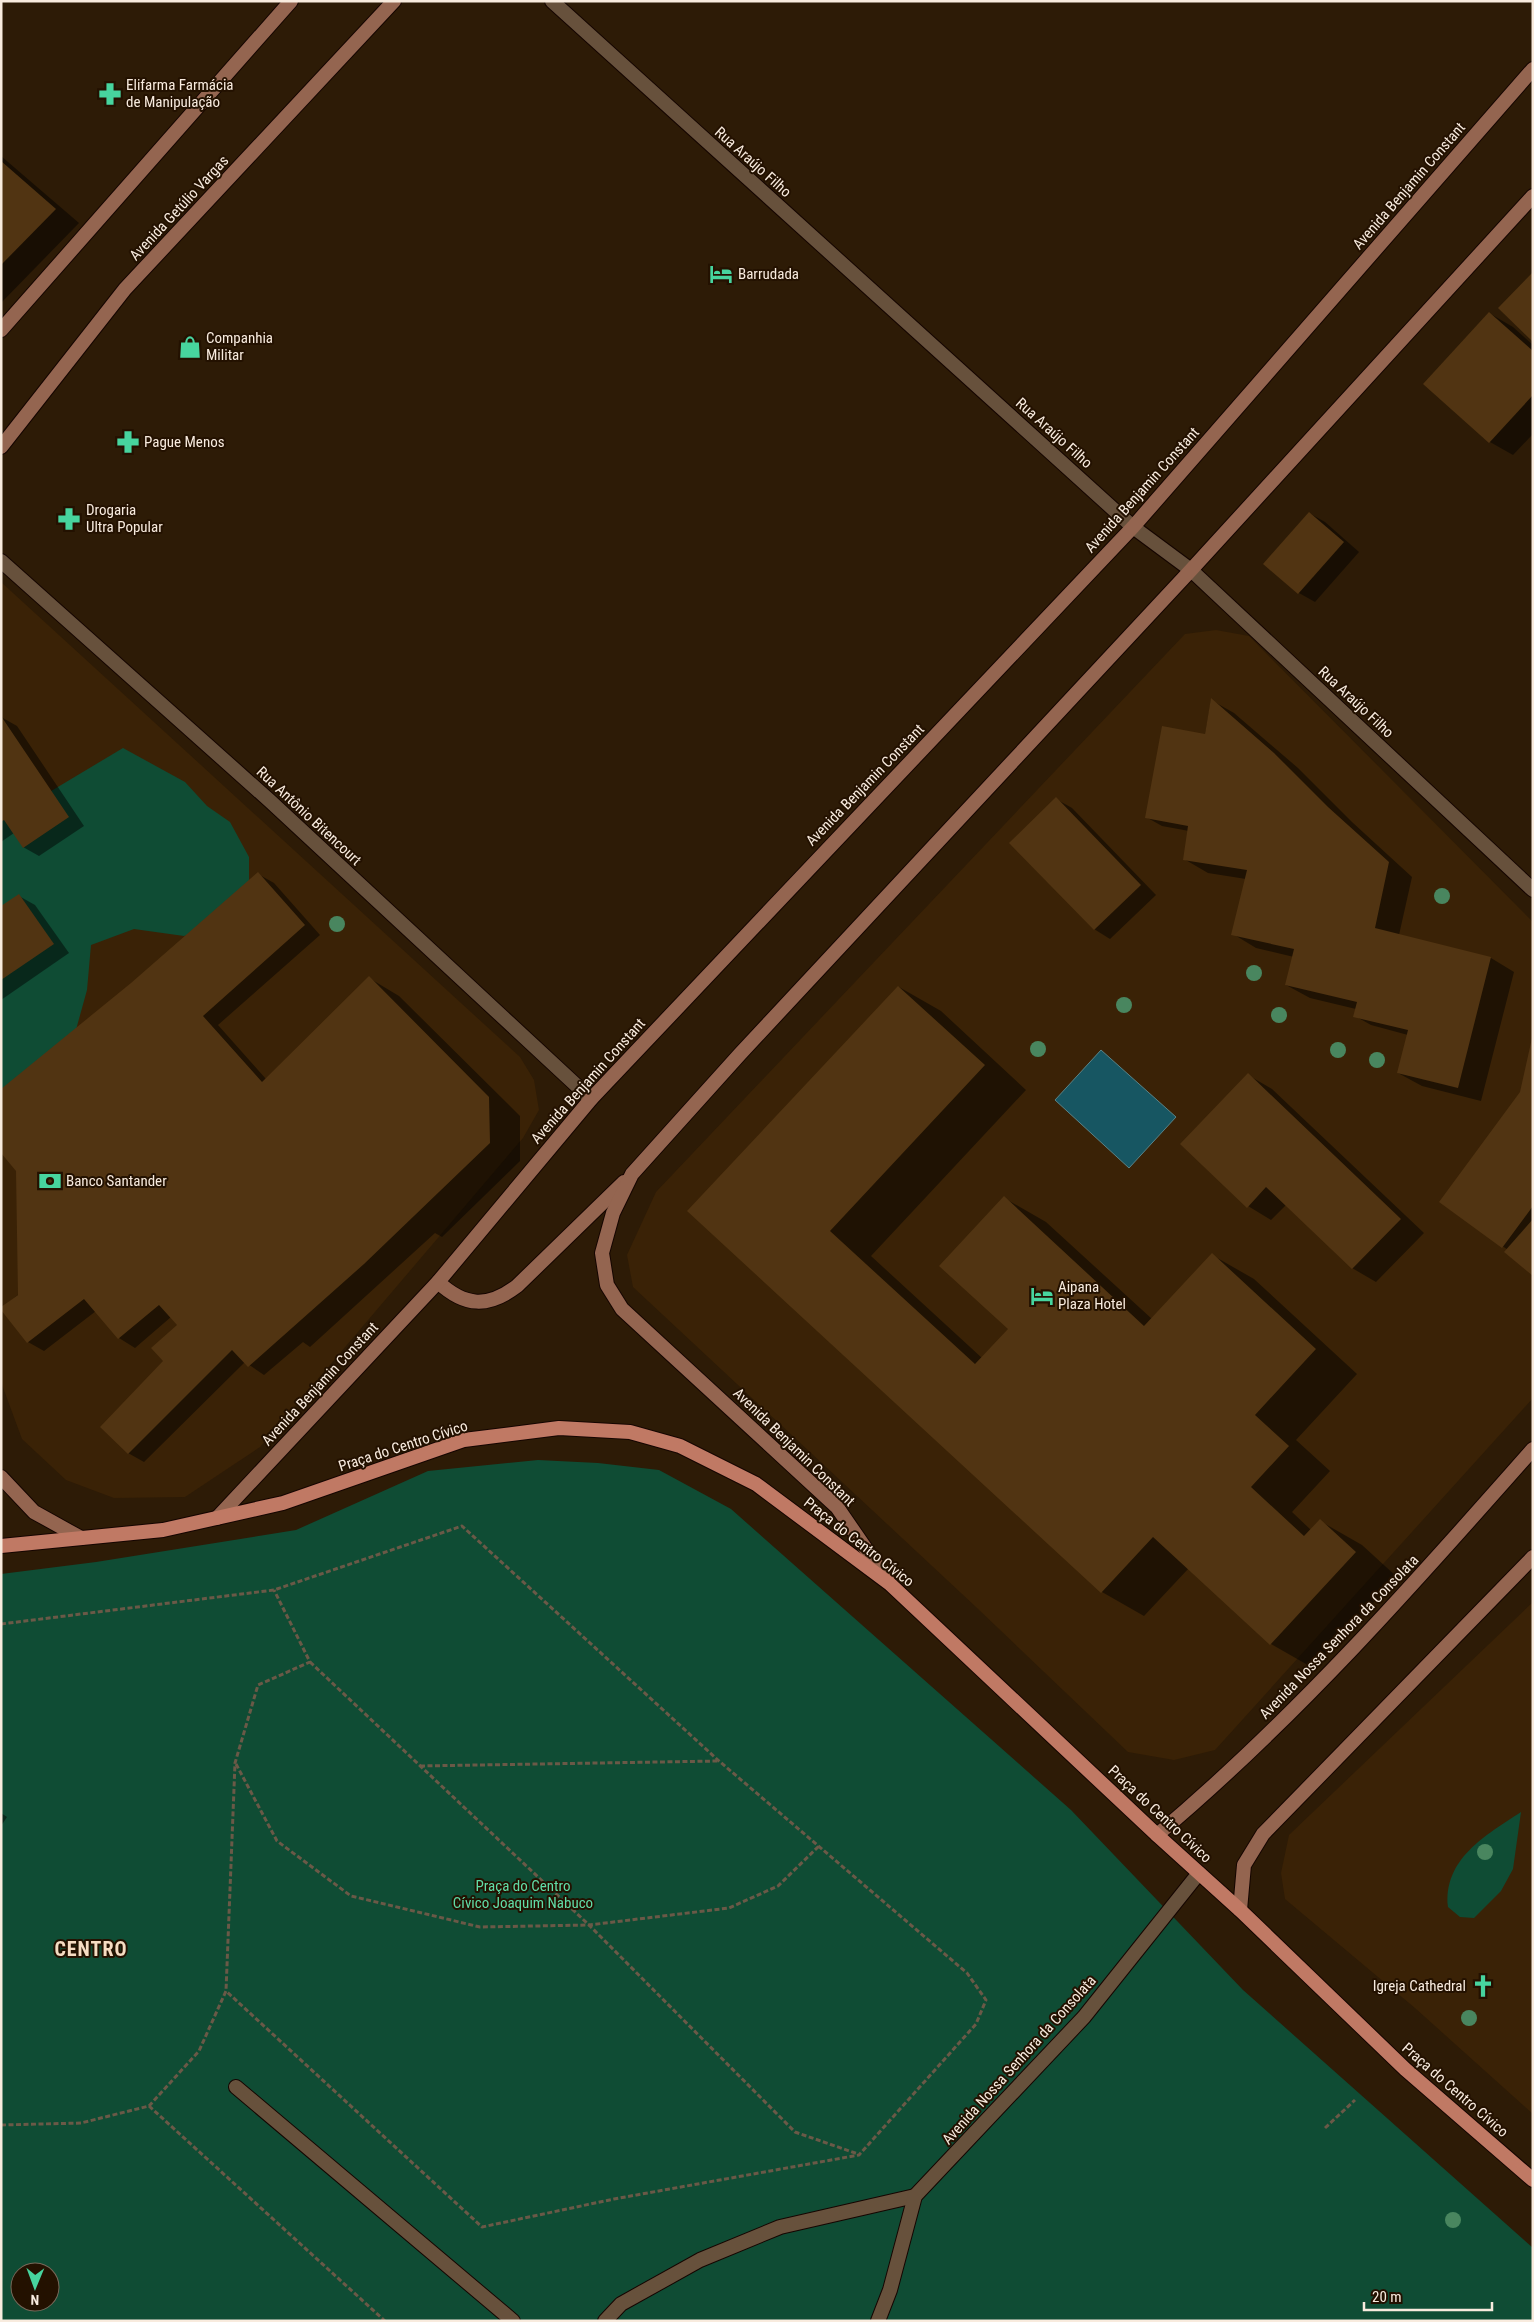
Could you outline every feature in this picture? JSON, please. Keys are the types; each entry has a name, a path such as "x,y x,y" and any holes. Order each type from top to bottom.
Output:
{"main road":[{"path":"1,330 291,1"},
{"name":"Avenida Getúlio Vargas","path":"1,447 125,289 394,1"},
{"name":"Avenida Benjamin Constant","path":"217,1518 438,1282 591,1099 1133,527 1533,69"},
{"name":"Avenida Benjamin Constant","path":"890,1584 837,1507 622,1310 606,1285 602,1253 613,1213 632,1174 740,1054 1192,570 1533,196"},
{"path":"438,1282 451,1294 464,1300 482,1302 501,1298 517,1286 632,1174"},
{"name":"Praça do Centro Cívico","path":"1,1546 163,1530 283,1503 464,1440 559,1428 630,1432 680,1446 756,1484 890,1584 1157,1835 1240,1910 1405,2069 1533,2180"},
{"name":"Avenida Nossa Senhora da Consolata","path":"1157,1835 1230,1771 1318,1685 1408,1591 1533,1449"},
{"path":"1,1477 34,1512 81,1538"},
{"path":"1240,1910 1244,1865 1263,1834 1533,1557"}],"street":[{"name":"Rua Araújo Filho","path":"552,1 1133,527 1192,570 1533,890"},
{"name":"Rua Antônio Bitencourt","path":"1,561 270,801 591,1099"},
{"name":"Avenida Nossa Senhora da Consolata","path":"878,2321 890,2290 915,2196 1084,2017 1198,1873"},
{"path":"236,2087 513,2321"},
{"path":"605,2321 621,2304 700,2260 780,2226 915,2196"}],"path":[{"path":"1,1624 274,1590 462,1526 719,1760 967,1973 986,2000 976,2024 859,2154 614,2199 482,2227 226,1991"},
{"path":"274,1590 310,1662 589,1926 795,2132 859,2154"},
{"path":"1,2125 81,2123 149,2106 199,2051 226,1991 235,1763 258,1685 310,1662"},
{"path":"419,1766 719,1760"},
{"path":"235,1763 277,1841 351,1896 480,1927 589,1926 729,1908 778,1886 820,1846"},
{"path":"1325,2128 1355,2100"},
{"path":"149,2106 385,2321"}],"shaded area":[{"path":"1,582 520,1057 534,1080 539,1110 523,1138 260,1447 185,1497 114,1498 66,1480 22,1439 1,1382"},
{"path":"1216,630 1249,636 1533,922 1533,1398 1215,1750 1174,1760 1128,1752 976,1607 633,1287 627,1255 656,1192 1185,634"},
{"path":"1533,1602 1533,2114 1415,2008 1285,1899 1281,1873 1289,1835"}],"green space":[{"path":"123,748 185,782 207,806 230,822 249,857 249,891 223,924 184,936 134,929 91,945 87,990 74,1037 1,1098 1,821"},
{"name":"Praça do Centro Cívico Joaquim Nabuco","path":"538,1460 598,1463 659,1470 731,1509 1071,1810 1243,1990 1533,2248 1533,2321 1,2321 1,1574 96,1562 296,1530 428,1471"},
{"path":"1521,1812 1513,1869 1501,1891 1474,1918 1460,1917 1448,1907 1448,1890 1452,1875 1470,1850 1494,1830"}],"water":[{"path":"1101,1050 1176,1117 1129,1168 1055,1100"}],"building":[{"path":"1,161 56,209 1,265"},
{"path":"1533,272 1533,342 1498,308"},
{"path":"1489,312 1533,351 1533,395 1489,443 1423,384"},
{"path":"1309,512 1344,542 1298,594 1263,564"},
{"path":"1211,698 1274,753 1328,807 1389,862 1375,928 1491,957 1458,1088 1397,1073 1408,1030 1353,1017 1357,1002 1285,985 1294,949 1231,935 1247,870 1183,860 1188,826 1145,818 1162,726 1205,734"},
{"path":"1,716 69,817 23,848 4,820 1,822"},
{"path":"1056,797 1141,885 1094,930 1009,843"},
{"path":"258,872 305,925 203,1016 262,1082 369,976 489,1097 490,1143 364,1264 248,1367 232,1350 128,1454 100,1427 163,1361 151,1348 177,1325 159,1305 118,1339 84,1299 27,1343 1,1310 1,1307 18,1295 16,1171 1,1153 1,1089 131,983"},
{"path":"19,894 54,944 1,980 1,906"},
{"name":"Aipana Plaza Hotel","path":"898,986 985,1065 830,1231 975,1364 1008,1329 939,1266 1004,1196 1144,1326 1212,1253 1316,1349 1255,1415 1289,1446 1251,1487 1304,1536 1320,1519 1356,1552 1270,1645 1153,1537 1101,1593 687,1211"},
{"path":"1532,1038 1533,1206 1502,1248 1439,1202 1520,1092"},
{"path":"1248,1073 1401,1219 1352,1269 1266,1187 1247,1208 1180,1144"},
{"path":"1533,1219 1533,1276 1504,1252"}],"place":[{"name":"Elifarma Farmácia de Manipulação","path":"110,94"},
{"name":"Barrudada","path":"721,274"},
{"name":"Companhia Militar","path":"190,347"},
{"name":"Pague Menos","path":"128,442"},
{"name":"Drogaria Ultra Popular","path":"69,519"},
{"name":"Banco Santander","path":"50,1181"},
{"name":"Aipana Plaza Hotel","path":"1042,1296"},
{"name":"Igreja Cathedral","path":"1483,1986"}],"district":[{"name":"CENTRO","path":"91,1949"}]}
